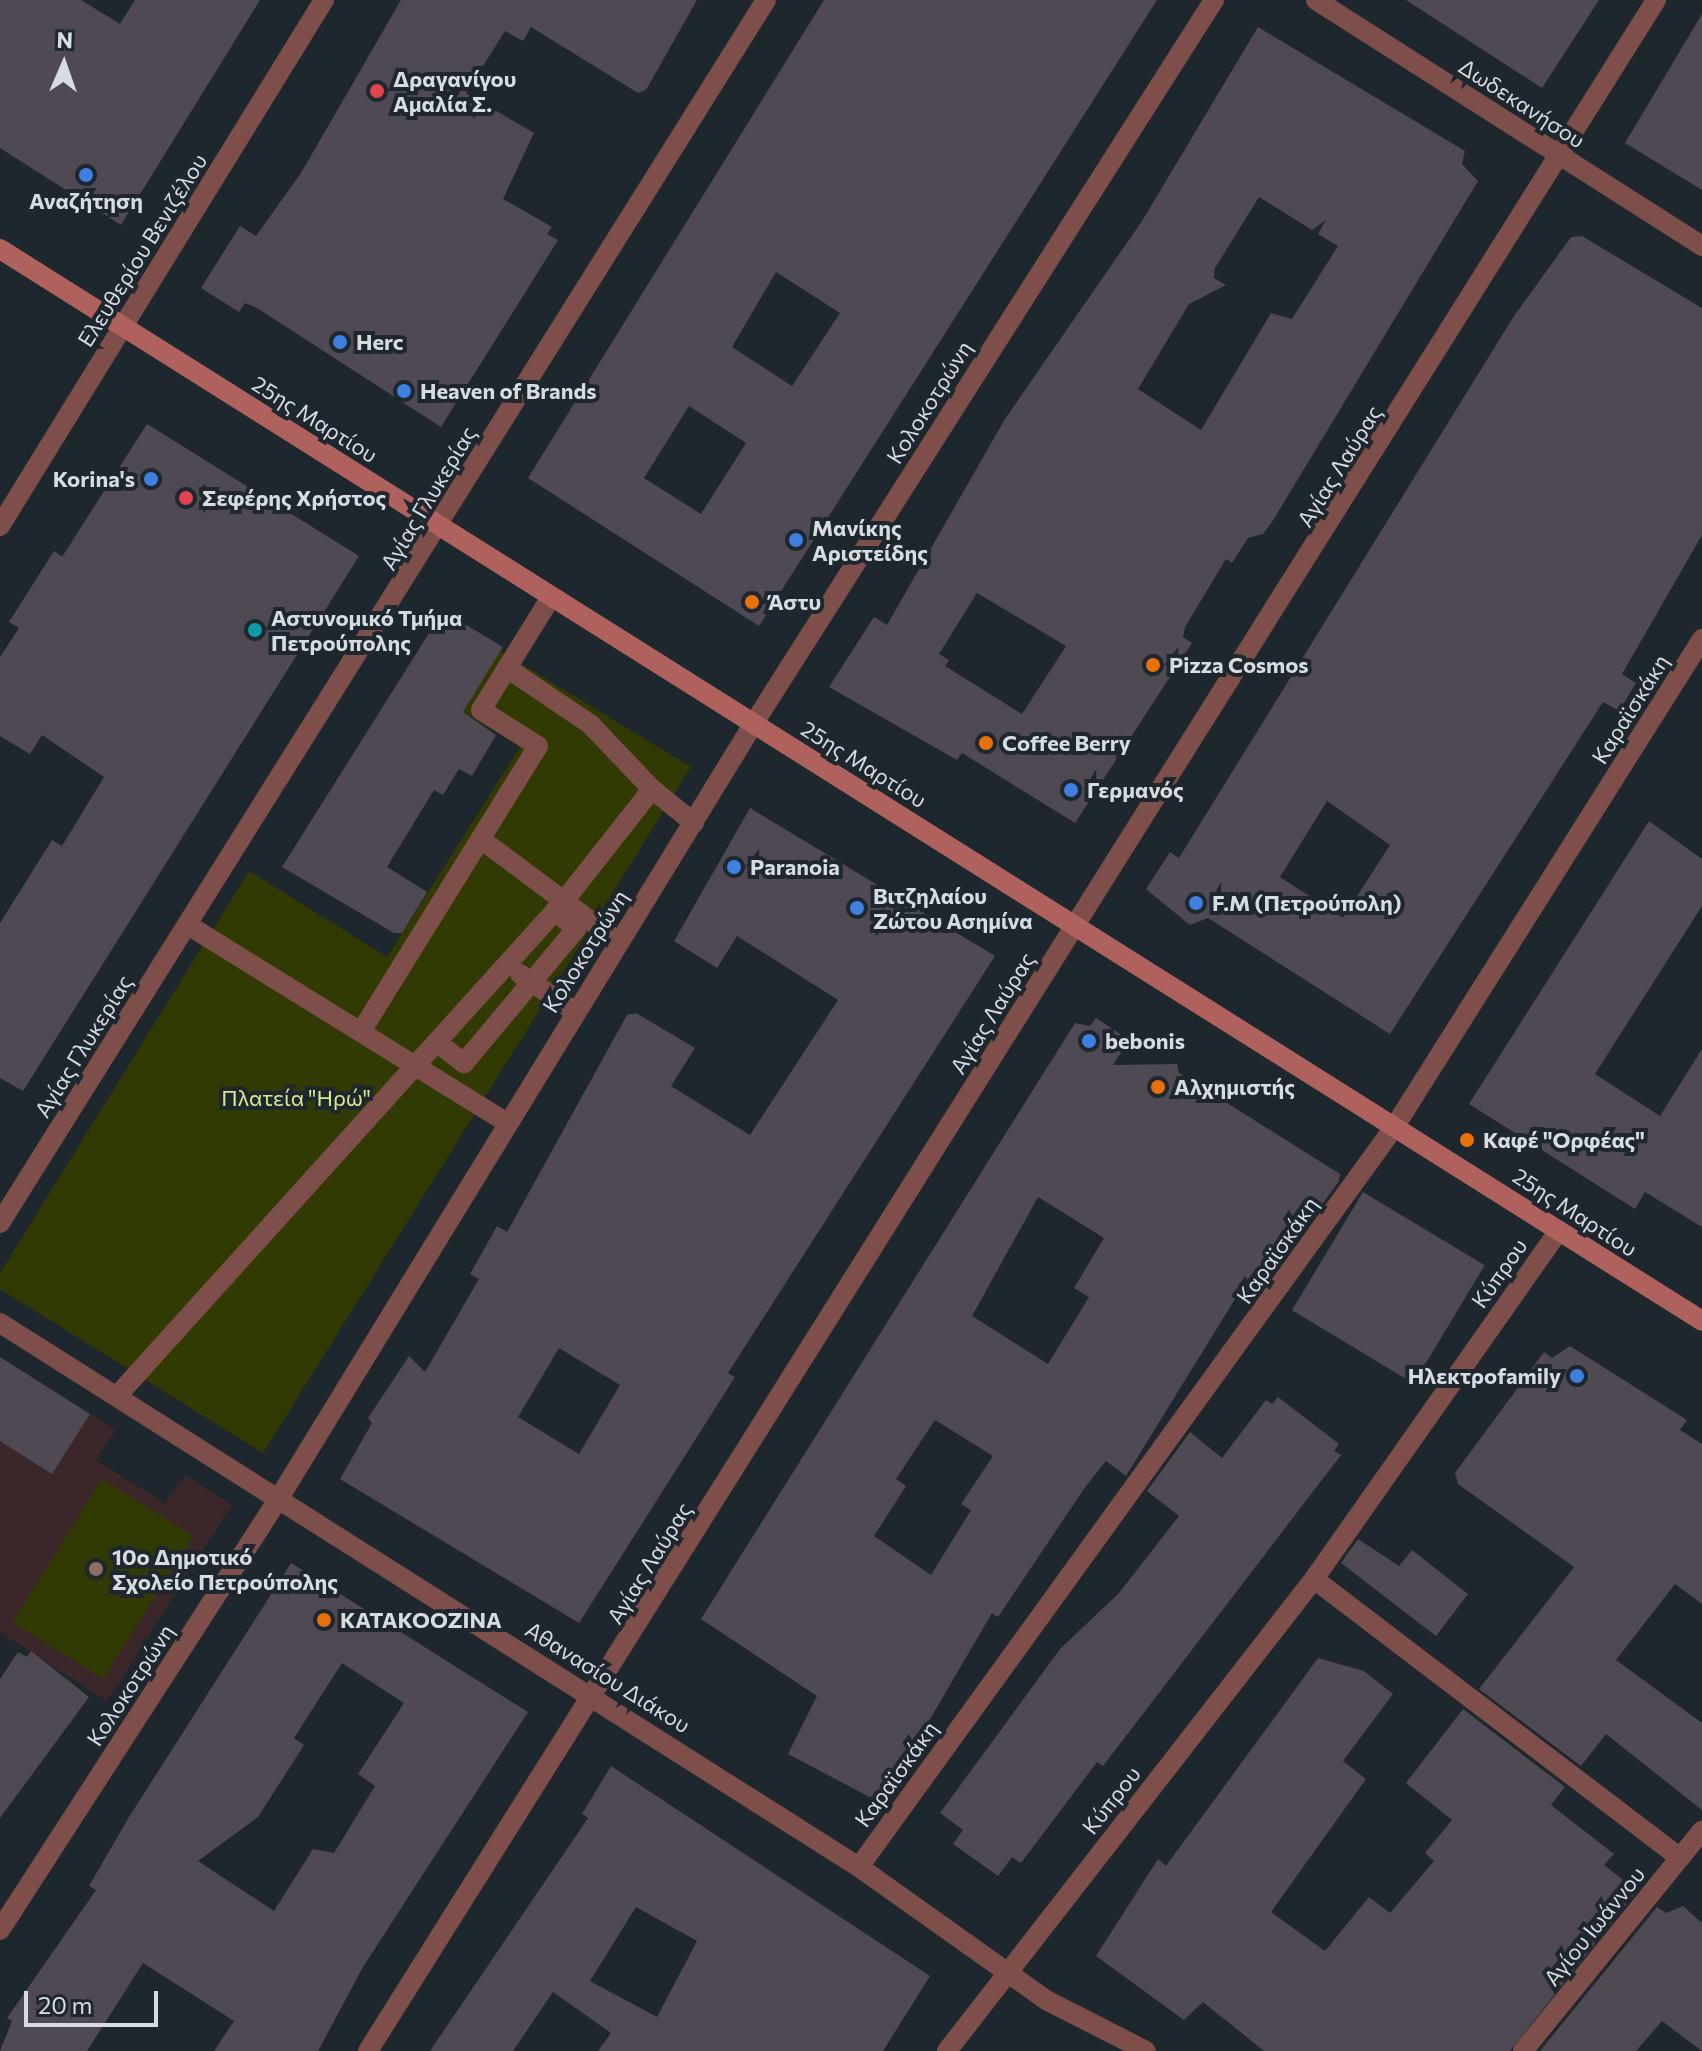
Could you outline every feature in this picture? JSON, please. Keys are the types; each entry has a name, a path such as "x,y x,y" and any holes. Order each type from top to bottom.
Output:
{"main road":[{"name":"25ης Μαρτίου","path":"0,249 1702,1321"}],"street":[{"name":"Ελευθερίου Βενιζέλου","path":"0,526 324,0"},
{"name":"Αγίας Γλυκερίας","path":"0,1223 766,0"},
{"name":"Κολοκοτρώνη","path":"0,1930 279,1498 754,723 1214,0"},
{"name":"Δωδεκανήσου","path":"1316,0 1702,246"},
{"name":"Αγίας Λαύρας","path":"368,2051 1562,157 1656,0"},
{"path":"362,1030 538,746 481,710 551,597"},
{"name":"Καραϊσκάκη","path":"859,1867 1395,1126 1702,639"},
{"path":"507,668 590,724 652,789 694,823"},
{"path":"117,1396 507,966 652,789"},
{"path":"482,840 559,906 619,942"},
{"path":"438,1043 464,1063 576,929 559,906"},
{"path":"188,925 419,1065 507,1123"},
{"path":"507,966 575,1012"},
{"name":"Κύπρου","path":"947,2051 1314,1579 1559,1230"},
{"name":"Αθανασίου Διάκου","path":"0,1323 594,1696 859,1867 1009,1969 1046,2000 1146,2051"},
{"path":"1314,1579 1680,1858"},
{"name":"Αγίου Ιωάννου","path":"1523,2051 1702,1831"}],"shaded area":[{"name":"10ο Δημοτικό Σχολείο Πετρούπολης","path":"0,1357 115,1430 96,1460 165,1504 185,1475 232,1505 107,1701 0,1632"}],"green space":[{"name":"Πλατεία \"Ηρώ\"","path":"500,651 691,767 263,1453 0,1289 0,1273 249,871 387,957 520,747 463,712"},
{"path":"102,1479 193,1536 103,1679 12,1622"}],"building":[{"path":"0,0 81,0 120,24 135,0 260,0 121,225 0,148"},
{"path":"401,0 697,0 646,90 638,93 531,27 523,41 505,31 466,93 534,133 503,199 552,227 547,234 558,240 441,427 257,308 245,303 239,312 201,288 240,226 256,236 301,173"},
{"path":"824,0 1157,0 759,626 528,478","holes":["776,272 840,313 792,386 732,347","689,406 746,443 701,514 644,478"]},
{"path":"1406,0 1599,0 1542,88"},
{"path":"1702,14 1702,190 1625,143"},
{"path":"1258,27 1465,151 1462,164 1478,181 1272,522 1263,534 1248,538 1232,563 1226,559 1185,627 1183,637 1192,643 1075,823 962,753 957,760 829,687 874,617 887,625 1005,419 1142,221","holes":["1259,197 1312,230 1326,220 1318,234 1338,246 1292,319 1271,313 1201,430 1138,389 1189,304 1226,285 1214,278 1215,268","977,593 1066,646 1022,714 945,666 949,660 939,654"]},
{"path":"1582,236 1702,308 1702,535 1622,674 1636,683 1619,711 1603,702 1390,1034 1208,918 1190,925 1146,889 1170,852 1179,858 1514,316 1571,237","holes":["1327,801 1390,845 1343,918 1280,877"]},
{"path":"147,424 359,556 23,1091 0,1078 0,923 52,840 62,846 104,777 42,735 30,754 0,736 0,657 19,628 9,622 54,551 62,557"},
{"path":"443,611 503,647 463,712 496,735 472,776 459,769 443,795 434,790 387,867 427,892 402,933 394,933 282,867"},
{"path":"750,808 995,956 728,1373 735,1377 579,1623 340,1479 372,1423 368,1418 409,1356 425,1372 479,1279 470,1274 497,1226 507,1232 627,1015 636,1013 695,1048 671,1086 750,1135 838,1000 737,936 717,968 674,941","holes":["559,1348 620,1385 579,1454 518,1417"]},
{"path":"1649,821 1702,859 1702,906 1595,1074 1660,1116 1702,1049 1702,1227 1645,1192 1635,1209 1469,1104"},
{"path":"1096,1018 1129,1040 1113,1065 1177,1064 1179,1073 1340,1174 1339,1181 1262,1288 1248,1278 1126,1476 1106,1461 998,1617 992,1613 881,1803 788,1754 817,1696 701,1619 1075,1023 1090,1026","holes":["1038,1197 1104,1238 1074,1288 1089,1297 1048,1364 972,1316","935,1420 993,1456 961,1504 971,1510 931,1575 874,1536 906,1486 896,1479"]},
{"path":"1363,1192 1485,1265 1414,1383 1292,1310"},
{"path":"1570,1346 1687,1420 1680,1430 1702,1444 1702,1604 1675,1584 1616,1660 1702,1723 1702,1810 1606,1734 1581,1766 1479,1689 1574,1567 1458,1484 1455,1473 1544,1352 1552,1358"},
{"path":"0,1357 90,1414 52,1474 0,1441"},
{"path":"1278,1397 1339,1444 1334,1451 1341,1455 1103,1766 1097,1762 1021,1863 1012,1857 998,1876 953,1844 963,1830 940,1813 1060,1649 1119,1593 1179,1516 1147,1491 1190,1432 1222,1458 1266,1400 1272,1404"},
{"path":"1358,1539 1399,1566 1412,1550 1468,1594 1436,1636 1341,1563"},
{"path":"291,1563 528,1712 363,1967 318,2051 214,2051 234,2021 143,1963 87,2051 0,2051 12,2021 7,2018 96,1890 89,1886 129,1817","holes":["342,1663 404,1703 358,1774 375,1786 334,1853 313,1849 274,1911 198,1861 258,1817 304,1745 294,1738"]},
{"path":"31,1651 89,1697 0,1818 0,1679 18,1652 27,1657"},
{"path":"1318,1658 1364,1671 1393,1694 1343,1761 1366,1779 1271,1912 1325,1951 1369,1897 1390,1913 1434,1861 1425,1853 1452,1820 1406,1783 1463,1709 1565,1787 1551,1805 1614,1854 1604,1865 1637,1891 1510,2051 1264,2051 1203,2002 1184,2020 1096,1956 1158,1859 1166,1866"},
{"path":"611,1766 930,1976 883,2051 598,2051 611,2033 553,1992 513,2051 430,2051 588,1818 582,1814","holes":["636,1907 697,1941 657,2017 590,1981"]},
{"path":"1683,1906 1702,1923 1702,2051 1662,2021 1636,2051 1540,2051 1657,1907 1666,1913"}],"place":[{"name":"Δραγανίγου Αμαλία Σ.","path":"377,91"},
{"name":"Αναζήτηση","path":"86,175"},
{"name":"Herc","path":"340,342"},
{"name":"Heaven of Brands","path":"404,391"},
{"name":"Korina's","path":"151,479"},
{"name":"Σεφέρης Χρήστος","path":"186,498"},
{"name":"Μανίκης Αριστείδης","path":"796,540"},
{"name":"Άστυ","path":"752,602"},
{"name":"Αστυνομικό Τμήμα Πετρούπολης","path":"255,630"},
{"name":"Pizza Cosmos","path":"1153,665"},
{"name":"Coffee Berry","path":"986,743"},
{"name":"Γερμανός","path":"1071,790"},
{"name":"Paranoia","path":"734,867"},
{"name":"F.M (Πετρούπολη)","path":"1196,903"},
{"name":"Βιτζηλαίου Ζώτου Ασημίνα","path":"857,908"},
{"name":"bebonis","path":"1089,1041"},
{"name":"Αλχημιστής","path":"1158,1087"},
{"name":"Καφέ \"Ορφέας\"","path":"1467,1140"},
{"name":"Ηλεκτροfamily","path":"1577,1376"},
{"name":"10ο Δημοτικό Σχολείο Πετρούπολης","path":"96,1569"},
{"name":"ΚΑΤΑΚΟΟΖΙΝΑ","path":"324,1620"}]}
